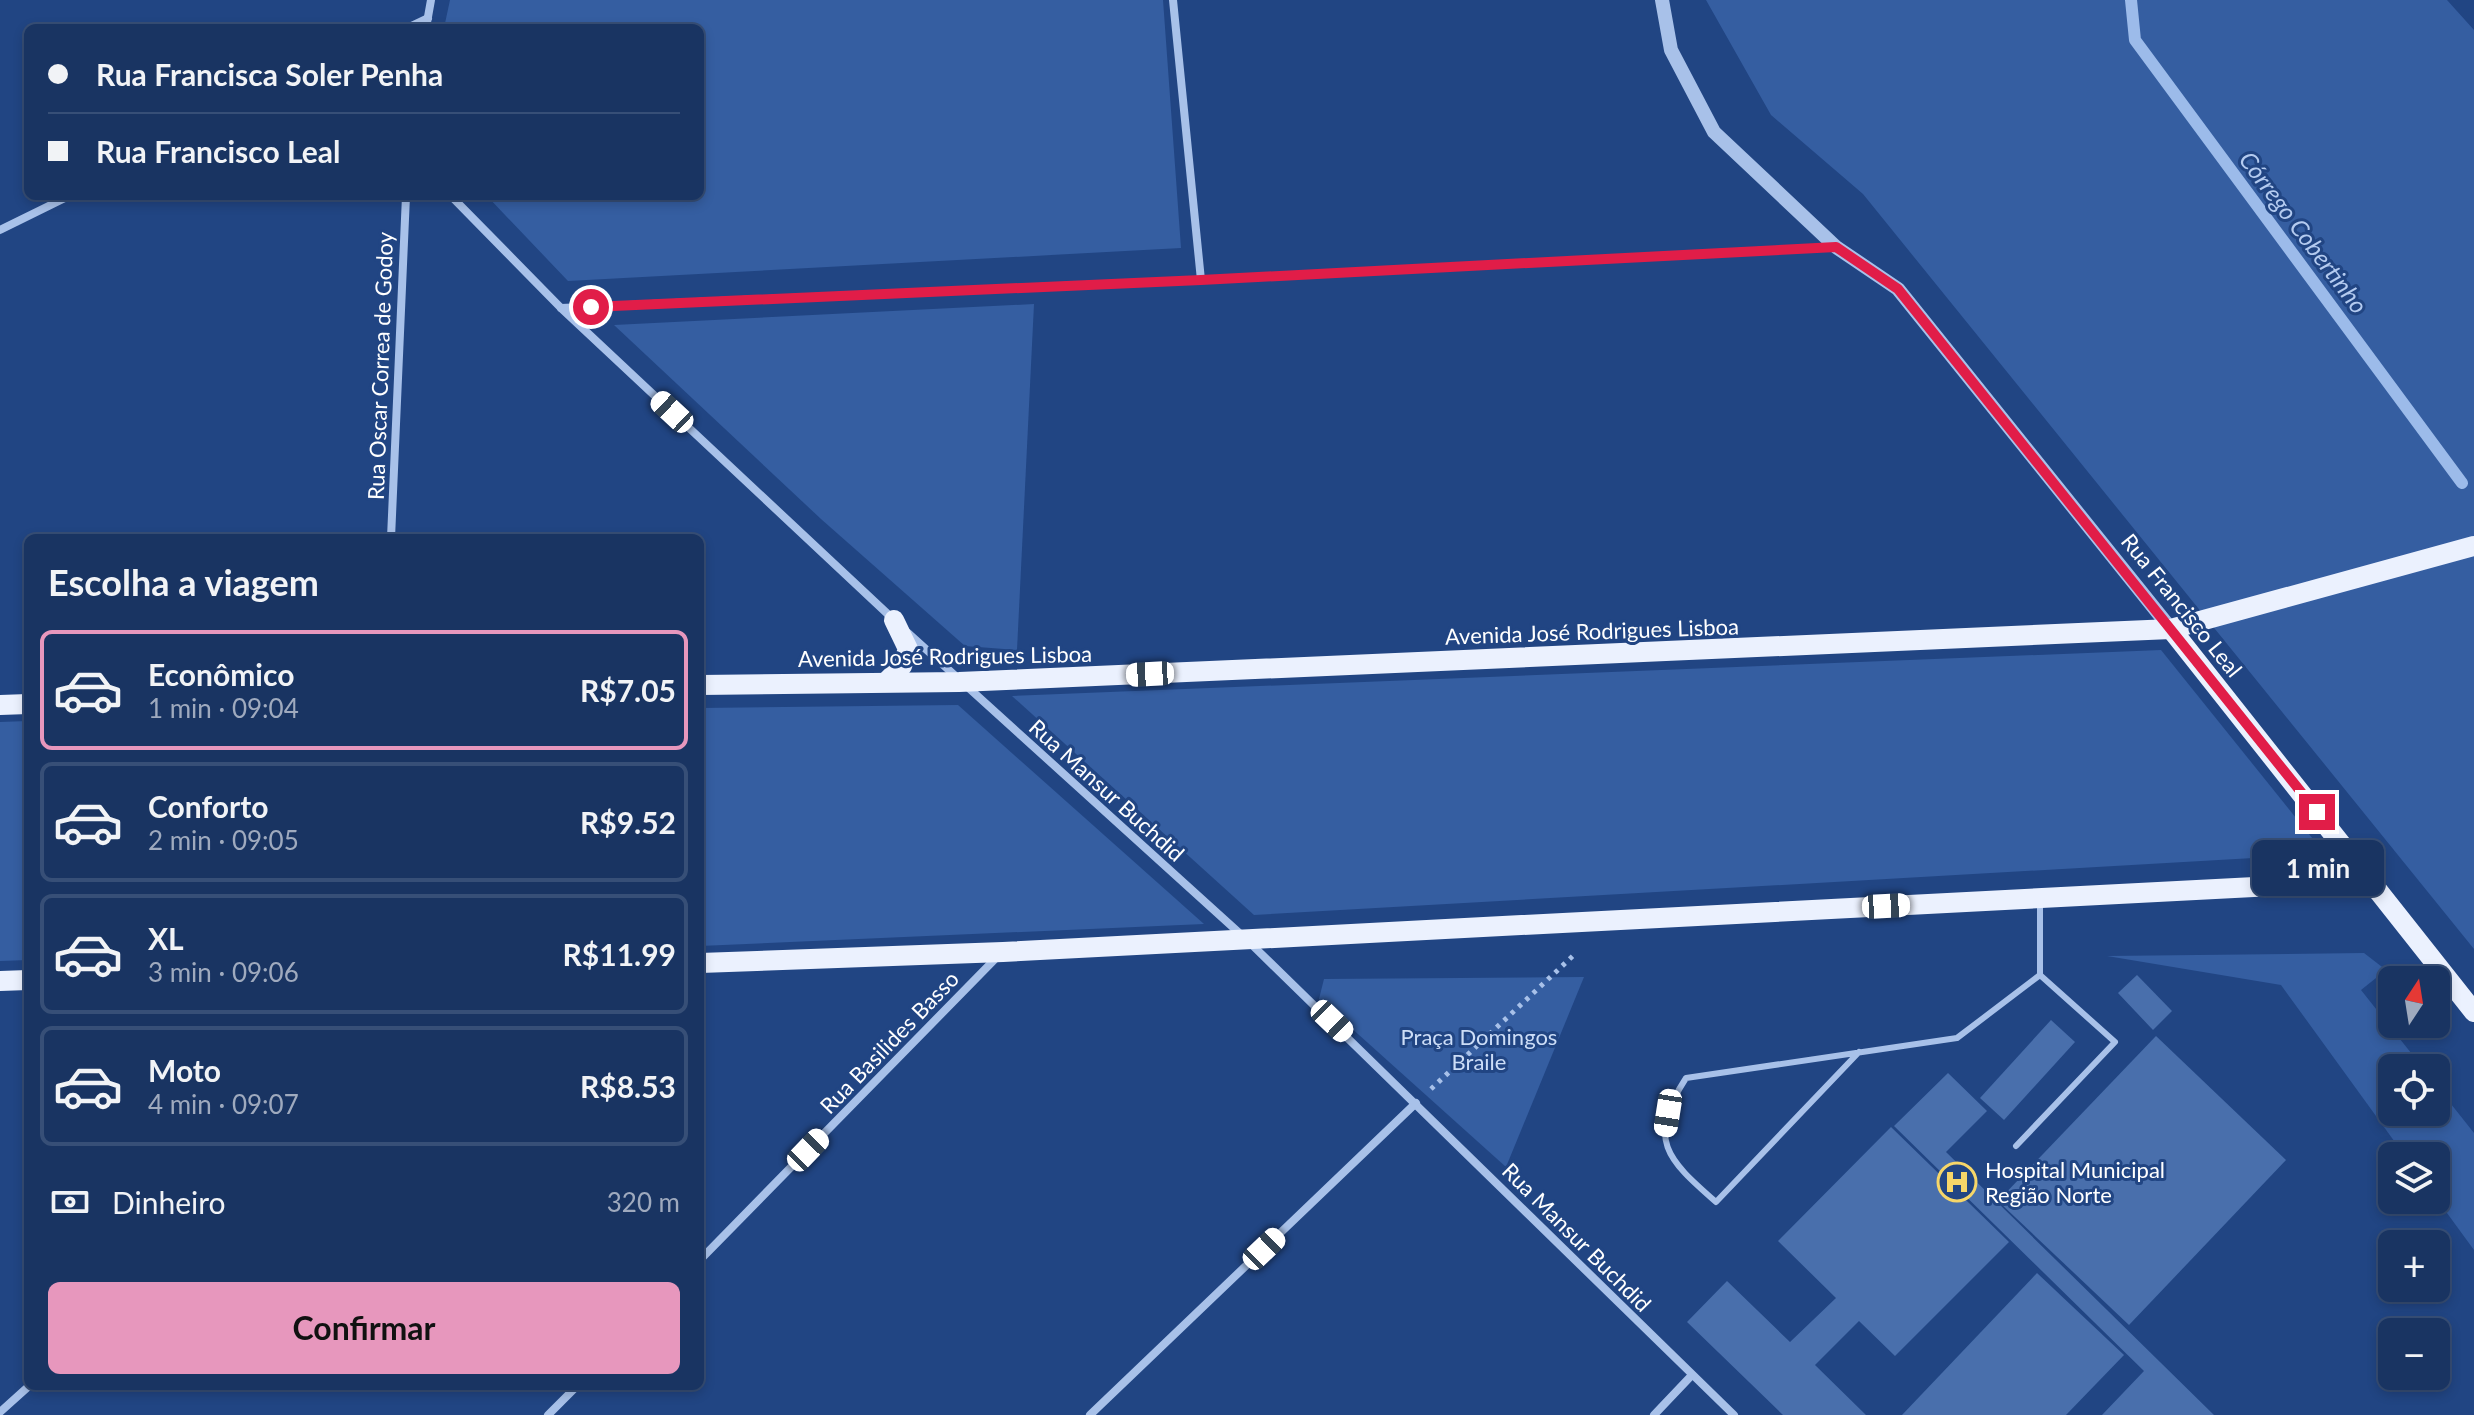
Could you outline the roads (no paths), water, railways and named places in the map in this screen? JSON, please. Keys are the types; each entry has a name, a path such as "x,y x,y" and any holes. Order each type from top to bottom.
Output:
{"main road":[{"name":"Avenida José Rodrigues Lisboa","path":"704,685 959,682 2171,629 2474,546"},
{"path":"886,682 902,666 908,649 894,620"},
{"name":"Rua Francisco Leal","path":"2171,629 2474,1012"},
{"path":"0,705 24,704"},
{"path":"704,963 1003,952 2371,881"},
{"path":"0,981 24,980"}],"street":[{"path":"427,24 431,0"},
{"path":"1173,0 1201,280"},
{"name":"Rua Francisco Leal","path":"1662,0 1671,50 1714,132 1836,247 1898,289 2171,629"},
{"path":"415,24 428,18"},
{"path":"0,230 61,200"},
{"name":"Rua Oscar Correa de Godoy","path":"391,534 406,200"},
{"name":"Rua Mansur Buchdid","path":"455,200 561,308 959,682 1247,940 1734,1415"},
{"path":"561,308 1201,280 1836,247"},
{"name":"Rua Basilides Basso","path":"704,1256 1003,952"},
{"path":"1090,1415 1416,1103"},
{"path":"1654,1415 1692,1375"},
{"path":"0,1412 25,1390"},
{"path":"548,1415 573,1390"}],"lane":[{"path":"2016,1146 2115,1042 2040,975 2040,898"},
{"path":"1859,1052 1716,1202 1680,1171 1669,1155 1664,1135 1668,1113 1686,1078 1859,1052 1957,1038 2040,975"}],"waterway":[{"name":"Córrego Cobertinho","path":"2131,0 2135,40 2462,483"}],"place":[{"name":"Hospital Municipal Região Norte","path":"1957,1182"}],"park label":[{"name":"Praça Domingos Braile","path":"1479,1048"}]}
